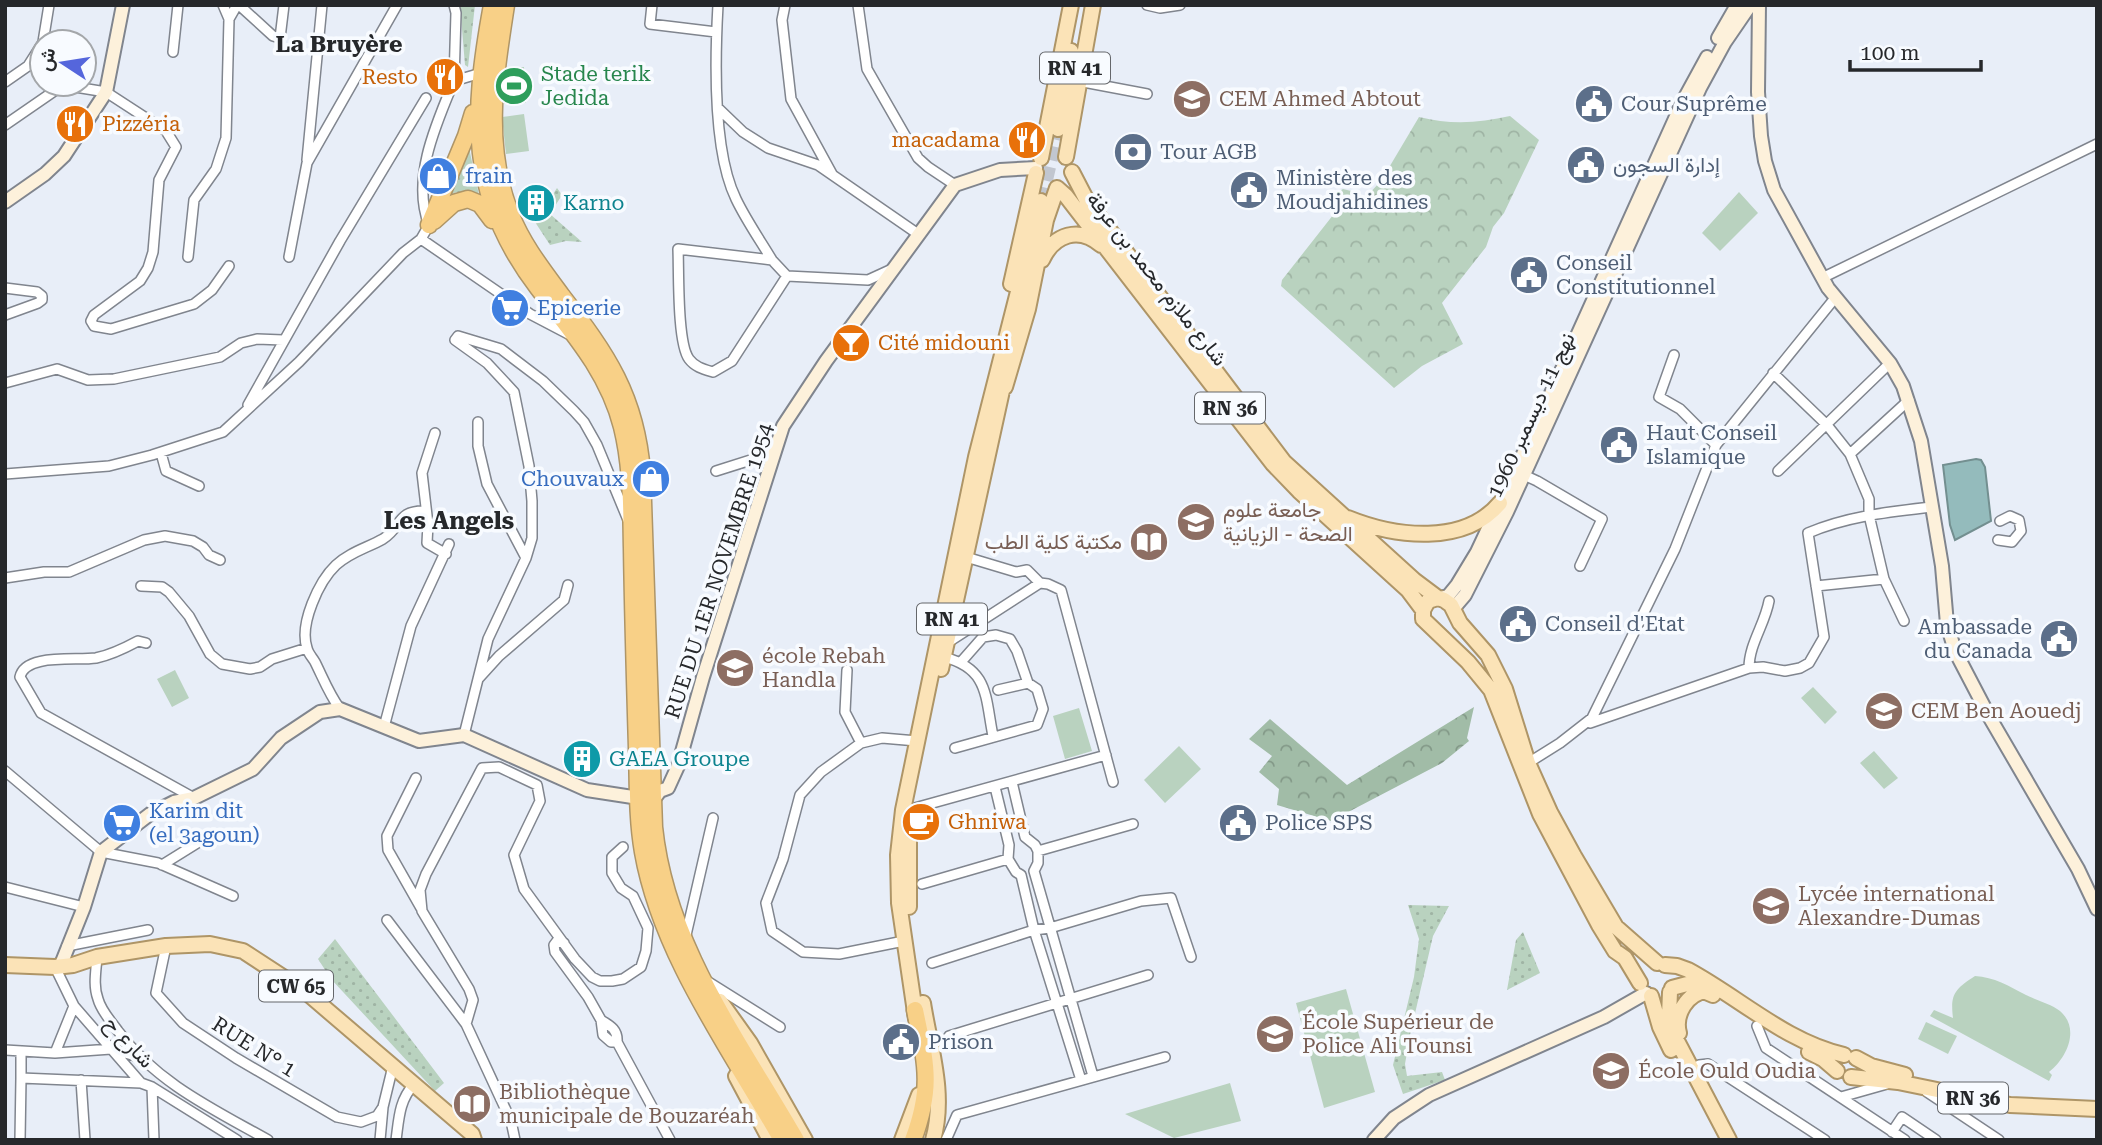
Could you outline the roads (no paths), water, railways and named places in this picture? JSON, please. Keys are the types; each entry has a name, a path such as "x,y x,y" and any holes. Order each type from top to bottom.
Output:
{"highway":[{"path":"492,5 477,109 481,159 489,197 508,240"},
{"path":"506,5 494,79 492,112 495,162 505,198 514,224 532,255 611,364 626,396 638,439 642,479 646,799 640,836 648,874 663,924 796,1140"},
{"path":"425,232 466,136 481,73"},
{"path":"425,232 454,203 468,198 480,204 508,240 532,279 579,339 602,375 616,406 628,460 633,664 646,799 659,864 684,942 688,966 782,1140"},
{"path":"913,1140 924,1107 927,1078 915,1010"},
{"path":"924,1140 933,1094 929,1040"}],"main road":[{"path":"5,202 45,174 64,156 106,92 122,5"},
{"name":"RN 41","path":"995,400 993,364 1071,5"},
{"name":"RN 41","path":"1079,5 1060,130 1087,5"},
{"name":"RN 41","path":"1066,157 1093,5"},
{"path":"1749,6 1758,36 1758,92 1765,161 1774,190 1822,278 1835,298 1890,363 1909,400 1921,441 1942,566 1947,624 1955,651 1990,718 2078,869 2097,909"},
{"name":"نهج 11 ديسمبر 1960","path":"1453,610 1472,582 1524,475 1700,88 1725,42 1749,6"},
{"name":"نهج 11 ديسمبر 1960","path":"1439,598 1448,596 1462,579 1477,552 1683,101 1749,6"},
{"path":"955,185 1000,170 1038,166 1056,152 1066,157 1072,172 1067,183 1057,188 1044,185 1038,166"},
{"name":"شارع ملازم محمد بن عرفة","path":"1072,172 1086,199 1277,454 1337,512 1414,580 1439,598"},
{"name":"RUE DU 1ER NOVEMBRE 1954","path":"646,799 668,788 678,766 783,426 955,185"},
{"name":"RN 41","path":"929,1040 909,906 907,868 911,809 966,557 995,400 1028,309 1044,228 1057,188"},
{"name":"شارع ملازم محمد بن عرفة","path":"1057,188 1066,195 1117,259 1273,464 1408,590 1423,610"},
{"name":"RN 41","path":"915,1010 899,903 898,855 902,810 1043,201"},
{"path":"1028,309 1045,254 1060,237 1083,235 1095,240 1117,259"},
{"path":"1337,512 1382,528 1427,533 1452,530 1475,523 1489,515 1500,503"},
{"path":"1435,629 1449,625 1453,610 1448,602 1439,598 1428,601 1423,610 1426,624 1435,629 1468,662 1491,690 1540,814 1615,951 1625,958 1646,991 1666,1041 1720,1140"},
{"name":"RN 36","path":"1453,610 1483,648 1505,689 1528,763 1550,812 1609,917 1623,934 1661,964 1688,970 1770,1023 1823,1048 1894,1073 2002,1095 2097,1101"},
{"path":"1468,662 1460,650 1461,641 1469,639 1483,648"},
{"path":"58,967 84,907 101,852 150,814 174,803 194,798 253,769 281,738 320,712 340,709 419,741 464,735 587,790 646,799"},
{"name":"CW 65","path":"5,965 58,967 97,957 166,946 210,944 243,951 306,992 472,1134 474,1140"},
{"path":"1646,991 1644,969 1661,964 1673,975 1670,1016 1673,1031 1730,1140"},
{"path":"688,966 705,980 750,1043 805,1140"},
{"path":"688,966 705,1017 770,1140"},
{"name":"RN 36","path":"1671,990 1682,984 1706,991 1758,1026 1819,1057 1844,1074 2010,1105 2097,1109"},
{"path":"1646,991 1661,997 1671,990"},
{"path":"1374,1140 1394,1118 1429,1096 1604,1017 1646,991"},
{"path":"1694,1073 1677,1023 1691,996 1706,991"},
{"path":"902,1140 916,1106 920,1088 915,1010"},
{"path":"929,1040 939,1097 933,1140"},
{"path":"1844,1074 1858,1069 1850,1057"}],"street":[{"path":"45,28 49,5"},
{"path":"173,52 178,5"},
{"path":"188,257 194,200 216,169 226,138 229,19 223,5"},
{"path":"229,19 238,5 273,36 280,38 284,5"},
{"path":"289,257 307,163 322,5"},
{"path":"307,163 397,5"},
{"path":"454,5 454,80 430,145 423,174 425,232 530,314 579,339"},
{"path":"652,5 650,24 716,32"},
{"path":"718,5 718,108 725,166 735,198 772,260 787,276 868,280 890,270 906,251"},
{"path":"785,5 782,20 791,99 835,179"},
{"path":"858,5 867,69 918,158 955,185"},
{"path":"1147,5 1160,8 1180,5"},
{"path":"5,82 28,66"},
{"path":"454,80 481,73"},
{"path":"1078,82 1147,94"},
{"path":"5,125 62,85 106,92 166,131 176,147 159,180 153,252 148,268 140,281 94,316 91,321 94,326 111,329 194,303 212,290 229,266"},
{"path":"243,414 283,340 426,98"},
{"path":"718,108 743,132 768,148 818,165 918,234"},
{"path":"1822,278 2097,144"},
{"path":"5,474 108,466 161,453 223,432 299,362 425,232"},
{"path":"772,260 678,249 681,330 686,356 695,366 713,372 732,361 787,276"},
{"path":"5,288 37,292 42,296 38,303 5,315"},
{"path":"1588,723 1675,549 1716,445 1835,298"},
{"path":"464,735 488,639 526,558 531,538 532,501 529,466 514,392 487,363 455,340 458,335 501,349 543,381 584,422 597,445 631,526"},
{"path":"5,383 57,369 88,380 114,379 220,357 241,343 257,339 283,340"},
{"path":"1674,355 1659,397 1680,409 1716,445"},
{"path":"1779,471 1890,363"},
{"path":"1773,373 1827,425 1850,454 1869,499 1869,515 1884,579 1904,621"},
{"path":"1850,454 1909,400"},
{"path":"478,422 478,446 487,484 526,558"},
{"path":"435,433 422,473 428,524 427,542 446,554"},
{"path":"161,453 166,471 199,486"},
{"path":"716,471 773,453"},
{"path":"1524,475 1602,519 1580,566"},
{"path":"1528,763 1588,723 1749,668 1763,667 1785,671 1809,663 1825,637 1808,533 1831,523 1869,515 1932,507"},
{"path":"340,709 326,689 307,648 305,634 314,597 336,565 356,551 385,538 411,510 425,510"},
{"path":"1998,540 2012,542 2021,531 2019,520 2010,516 2000,521"},
{"path":"5,578 44,572 69,572 144,540 165,536 193,541 209,555 220,559"},
{"path":"384,727 411,626 449,544"},
{"path":"966,557 1016,572 1027,570 1040,583 1061,590 1113,782"},
{"path":"1816,586 1884,579"},
{"path":"993,736 979,678 973,670 945,650 1040,583"},
{"path":"476,681 499,656 564,600 568,585"},
{"path":"141,586 162,587 169,592 189,616 210,654 222,664 250,669 307,648"},
{"path":"1749,668 1749,656 1769,601"},
{"path":"955,748 1037,724 1043,709 1037,689 1028,682 1010,639 996,635 983,636 961,662"},
{"path":"146,643 138,641 97,658 38,660 25,668 20,677 41,713 194,798"},
{"path":"847,670 845,712 860,743"},
{"path":"998,690 1028,682"},
{"path":"904,941 839,954 803,952 772,931 766,903 783,859 800,795 821,772 860,743 882,738 916,741"},
{"path":"911,809 1106,755"},
{"path":"422,911 420,890 426,874 482,768 499,767 537,785 540,801 514,855 524,889 585,971 600,981 623,979 641,967 648,928 633,896 621,888 612,873 612,857 623,847"},
{"path":"5,771 101,852 162,865 233,896"},
{"path":"416,778 387,836 388,850 473,1000 466,1024"},
{"path":"1012,782 1025,837 1038,851 1038,863 1034,871 1093,1076"},
{"path":"995,787 1009,845 1008,859 1021,875 1034,930 1081,1080"},
{"path":"684,942 713,818"},
{"path":"1038,851 1133,824"},
{"path":"162,865 199,842"},
{"path":"922,884 1008,859"},
{"path":"1021,875 1034,871"},
{"path":"5,887 84,907"},
{"path":"932,963 1034,930 1050,928 1142,901 1171,898 1191,957"},
{"path":"387,920 466,1024 511,1121 515,1140"},
{"path":"67,946 148,930"},
{"path":"565,943 557,942 554,945 555,952 588,997 601,1020 603,1035 611,1042 617,1042 670,1140"},
{"name":"RUE N° 1","path":"166,946 156,993 183,1023 236,1058 337,1117 361,1122 377,1116 383,1107"},
{"path":"97,957 97,998 110,1020 141,1057 172,1085 268,1140"},
{"name":"شارع ح","path":"58,967 74,1006 141,1083 152,1087 226,1137 240,1140"},
{"path":"949,1036 1147,975"},
{"path":"705,980 780,1027"},
{"path":"55,1053 74,1006"},
{"path":"1758,1026 1766,1048 1905,1140"},
{"path":"5,1050 55,1053 111,1049 141,1057"},
{"path":"20,1140 21,1051"},
{"path":"946,1140 957,1115 1165,1056"},
{"path":"1694,1073 1699,1065 1709,1064 1825,1140"},
{"path":"380,1140 383,1107 393,1066"},
{"path":"21,1078 141,1083"},
{"path":"81,1080 85,1140"},
{"path":"1841,1097 1898,1082"},
{"path":"396,1140 400,1108 414,1084"},
{"path":"152,1087 154,1140"},
{"path":"1919,1087 1999,1140"},
{"path":"1892,1132 1902,1117 1936,1140"},
{"path":"226,1137 231,1129 230,1119"},
{"path":"240,1140 244,1133 250,1130"}],"tunnel":[{"path":"1041,201 1058,129"}],"place":[{"name":"Resto","path":"445,77"},
{"name":"Stade terik Jedida","path":"514,86"},
{"name":"CEM Ahmed Abtout","path":"1192,99"},
{"name":"Cour Suprême","path":"1594,104"},
{"name":"Pizzéria","path":"75,124"},
{"name":"macadama","path":"1027,140"},
{"name":"Tour AGB","path":"1133,152"},
{"name":"إدارة السجون","path":"1586,165"},
{"name":"frain","path":"438,176"},
{"name":"Ministère des Moudjahidines","path":"1249,190"},
{"name":"Karno","path":"536,203"},
{"name":"Conseil Constitutionnel","path":"1529,275"},
{"name":"Epicerie","path":"510,308"},
{"name":"Cité midouni","path":"851,343"},
{"name":"Haut Conseil Islamique","path":"1619,445"},
{"name":"Chouvaux","path":"651,479"},
{"name":"جامعة علوم الصحة - الزيانية","path":"1196,522"},
{"name":"مكتبة كلية الطب","path":"1149,542"},
{"name":"Conseil d'Etat","path":"1518,624"},
{"name":"Ambassade du Canada","path":"2059,639"},
{"name":"école Rebah Handla","path":"735,668"},
{"name":"CEM Ben Aouedj","path":"1884,711"},
{"name":"GAEA Groupe","path":"582,759"},
{"name":"Ghniwa","path":"921,822"},
{"name":"Karim dit (el 3agoun)","path":"122,823"},
{"name":"Police SPS","path":"1238,823"},
{"name":"Lycée international Alexandre-Dumas","path":"1771,906"},
{"name":"École Supérieur de Police Ali Tounsi","path":"1275,1034"},
{"name":"Prison","path":"901,1042"},
{"name":"École Ould Oudia","path":"1611,1071"},
{"name":"Bibliothèque municipale de Bouzaréah","path":"472,1104"}],"district":[{"name":"La Bruyère","path":"339,44"},
{"name":"Les Angels","path":"449,521"}]}
